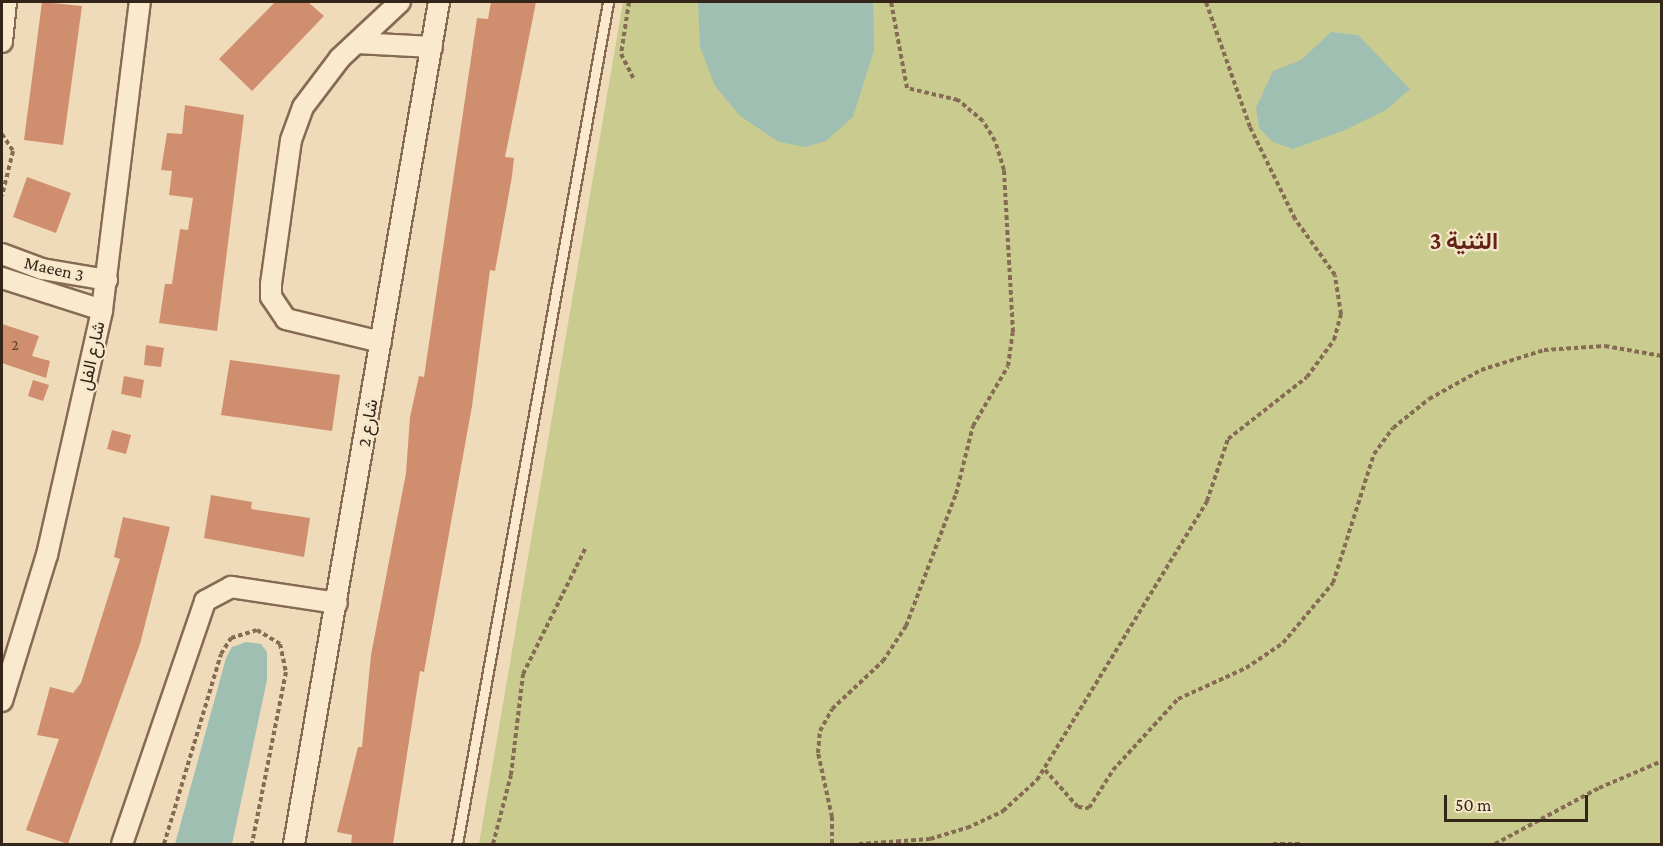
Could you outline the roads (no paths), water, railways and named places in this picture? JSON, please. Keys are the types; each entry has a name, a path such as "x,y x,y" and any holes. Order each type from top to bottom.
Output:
{"street":[{"name":"شارع الفل","path":"2,701 46,555 102,310 140,2"},
{"path":"381,342 298,325 286,319 271,297 296,123 312,92 357,42 400,2"},
{"name":"شارع 2","path":"294,844 439,2"},
{"path":"2,42 4,6"},
{"path":"357,42 432,47"},
{"name":"Maeen 3","path":"2,254 42,269 107,280"},
{"name":"Maeen 3","path":"2,278 102,310"},
{"path":"122,844 205,601 231,587 337,603"}],"lane":[{"path":"457,844 608,2"}],"district":[{"name":"الثنية 3","path":"1464,241"}]}
